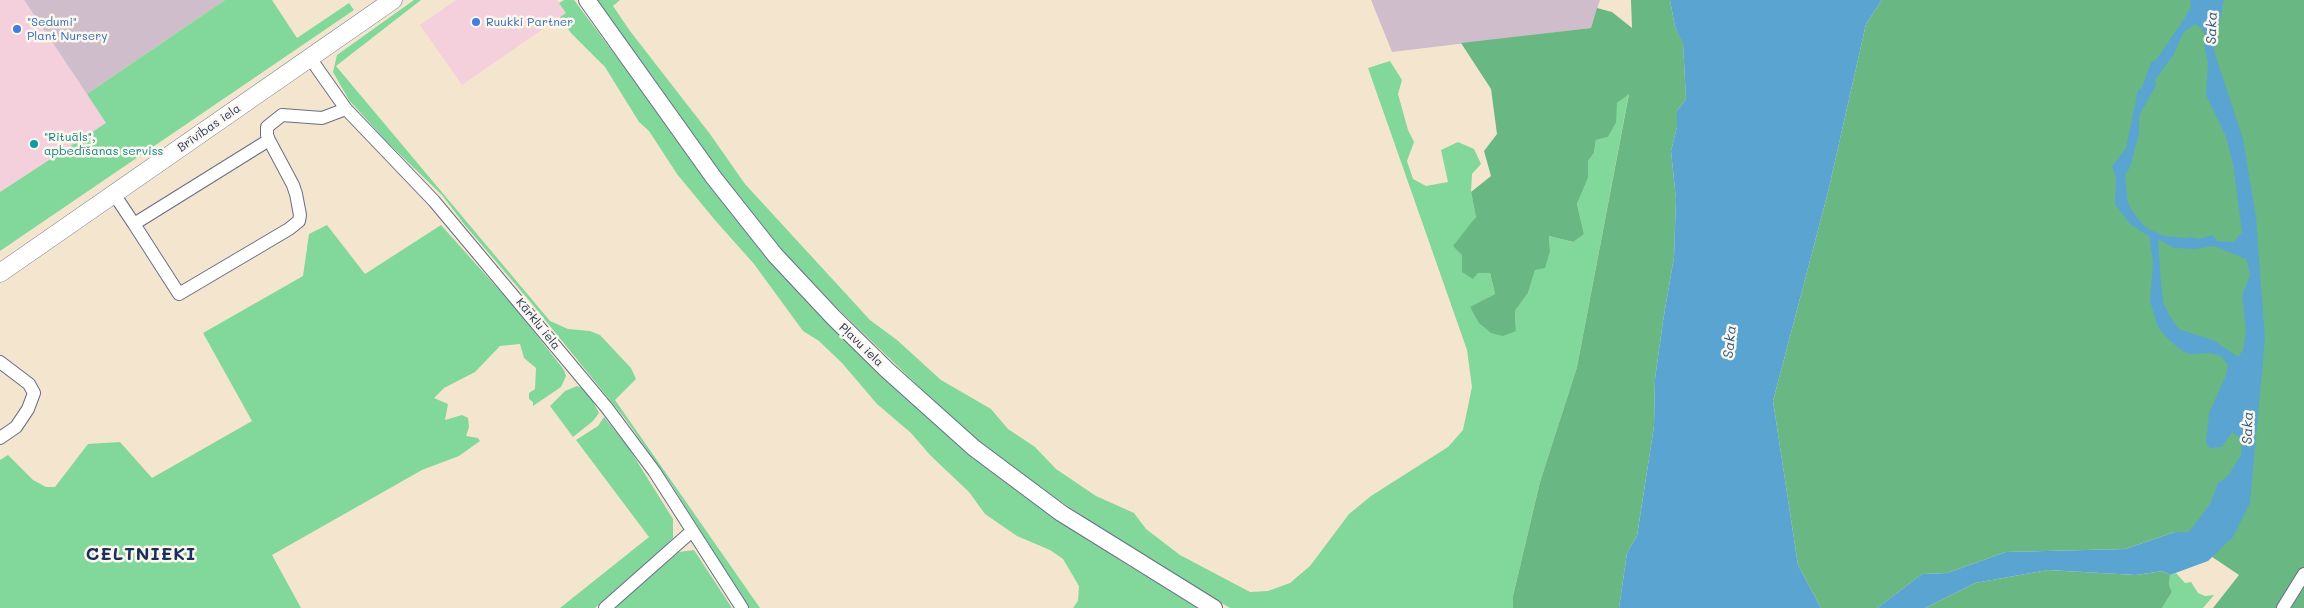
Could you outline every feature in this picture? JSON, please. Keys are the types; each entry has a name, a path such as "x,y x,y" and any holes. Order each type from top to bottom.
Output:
{"main road":[{"name":"Brīvības iela","path":"0,272 393,0"}],"street":[{"name":"Pļavu iela","path":"587,0 714,178 776,255 833,317 887,370 974,448 1061,514 1214,608"},
{"name":"Kārklu iela","path":"310,58 346,109 434,201 523,305 632,441 742,608"},
{"path":"114,194 179,294 290,229 298,222 300,217 296,194 269,140 267,128 282,115 322,118 346,109"},
{"path":"134,224 269,140"},
{"path":"0,362 29,384 34,392 28,409 16,427 0,438"},
{"path":"605,608 692,531"},
{"path":"2282,608 2304,574"}],"shaded area":[{"path":"0,0 24,0 107,123 0,192"},
{"path":"24,0 225,0 87,94"},
{"path":"456,0 557,0 566,13 462,85 420,25"},
{"path":"1371,0 1600,0 1591,28 1392,52"}],"green space":[{"path":"225,0 272,0 297,38 349,3 354,10 0,251 0,192 106,123 87,94"},
{"path":"414,0 421,0 336,66 550,321 568,329 590,331 600,335 631,368 636,379 615,400 760,608 749,608 671,484 626,420 442,195 386,141 349,100 333,72 337,55"},
{"path":"564,0 574,0 749,233 1066,524 1129,566 1200,608 1073,608 1078,601 1079,586 1063,559 1050,550 1017,536 985,514 969,492 930,455 911,433 877,404 842,363 819,341 803,331 754,264 677,174 649,131 639,122 605,67 571,33 560,17 566,13 559,3"},
{"path":"596,0 620,0 613,6 630,31 710,134 745,184 870,320 897,340 941,380 991,409 1008,429 1035,447 1056,469 1096,496 1134,513 1146,529 1180,555 1250,592 1268,591 1290,583 1310,566 1349,514 1371,496 1448,447 1463,430 1472,387 1467,350 1368,68 1390,61 1402,80 1398,94 1408,130 1414,142 1407,161 1413,179 1426,186 1448,182 1441,150 1458,142 1474,149 1481,164 1472,174 1471,192 1476,216 1462,255 1478,273 1490,273 1495,294 1470,308 1516,331 1515,311 1528,293 1535,269 1550,251 1549,236 1572,242 1584,234 1577,204 1588,178 1588,161 1594,153 1596,140 1608,137 1616,123 1616,104 1629,93 1577,367 1540,482 1513,596 1514,608 1230,608 1132,550 1006,464 958,424 840,311 773,241 731,188"},
{"path":"1631,0 1670,0 1675,27 1683,42 1686,99 1677,111 1677,127 1671,151 1676,199 1674,257 1655,379 1654,426 1637,536 1627,553 1619,608 1513,608 1513,596 1540,482 1577,367 1629,94 1617,103 1616,123 1608,137 1596,140 1594,153 1588,161 1588,178 1577,204 1584,234 1573,242 1549,236 1550,251 1545,268 1535,270 1528,293 1515,311 1516,331 1503,336 1491,333 1479,323 1470,307 1495,294 1490,273 1478,273 1473,279 1462,272 1462,255 1453,246 1476,217 1471,192 1491,176 1484,151 1497,134 1491,89 1461,43 1591,28 1597,8 1612,12 1632,28"},
{"path":"1882,0 2304,0 2304,608 2213,608 2239,575 2175,532 2125,549 2006,552 1947,573 1922,574 1877,608 1821,608 1798,565 1773,401 1828,192 1866,24"},
{"path":"327,225 365,274 441,225 517,310 564,370 566,376 561,387 533,406 533,402 529,399 529,393 535,389 536,368 524,358 520,344 500,346 475,372 444,388 434,398 448,404 445,420 462,415 468,418 469,427 466,436 478,438 480,441 459,456 422,470 272,555 301,608 0,608 0,460 8,455 33,480 46,487 55,487 88,444 120,442 152,478 252,421 203,333 303,276 309,234"},
{"path":"577,386 590,396 599,413 593,421 573,437 550,406 565,391"},
{"path":"604,417 628,447 673,519 673,538 651,560 595,608 560,608 649,537 576,440 598,426"},
{"path":"694,550 732,608 613,608 679,552"},
{"path":"2048,570 2136,575 2163,571 2170,575 2169,585 2172,592 2162,608 1925,608 1975,583"},
{"path":"2176,573 2185,583 2191,582 2198,593 2205,596 2214,595 2203,608 2162,608 2172,592 2169,585 2170,575"}],"water":[{"name":"Saka","path":"1670,0 1882,0 1866,24 1828,192 1773,401 1798,565 1821,608 1619,608 1627,553 1637,536 1654,426 1655,379 1674,257 1676,199 1671,151 1677,127 1677,111 1686,99 1683,43 1675,27"},
{"name":"Saka","path":"2190,0 2224,0 2214,51 2243,139 2256,217 2265,339 2250,503 2233,537 2208,561 2170,575 2163,571 2136,575 2048,570 1975,583 1925,608 1877,608 1922,574 1947,573 2006,552 2125,549 2175,532 2189,532 2210,504 2218,483 2228,476 2241,455 2242,440 2232,432 2222,447 2210,448 2206,443 2209,413 2226,375 2228,365 2221,356 2210,353 2190,354 2182,351 2158,327 2150,301 2153,261 2149,236 2130,224 2115,204 2116,177 2112,167 2126,148 2138,90 2142,88 2151,62 2156,60 2191,6","holes":["2195,24 2202,29 2206,38 2204,45 2208,63 2206,95 2226,137 2233,164 2242,232 2234,242 2217,241 2213,235 2198,239 2164,236 2145,227 2128,203 2125,175 2130,167 2139,134 2139,116 2156,85 2155,80 2174,54 2183,33","2158,239 2174,248 2195,249 2214,246 2246,259 2250,275 2242,296 2246,330 2243,350 2238,357 2215,341 2179,329 2171,318 2164,305"]}],"place":[{"name":"Ruukki Partner","path":"476,22"},
{"name":"\"Sedumi\" Plant Nursery","path":"17,29"},
{"name":"\"Rituāls\", apbedīšanas serviss","path":"34,144"}],"district":[{"name":"CELTNIEKI","path":"141,554"}]}
